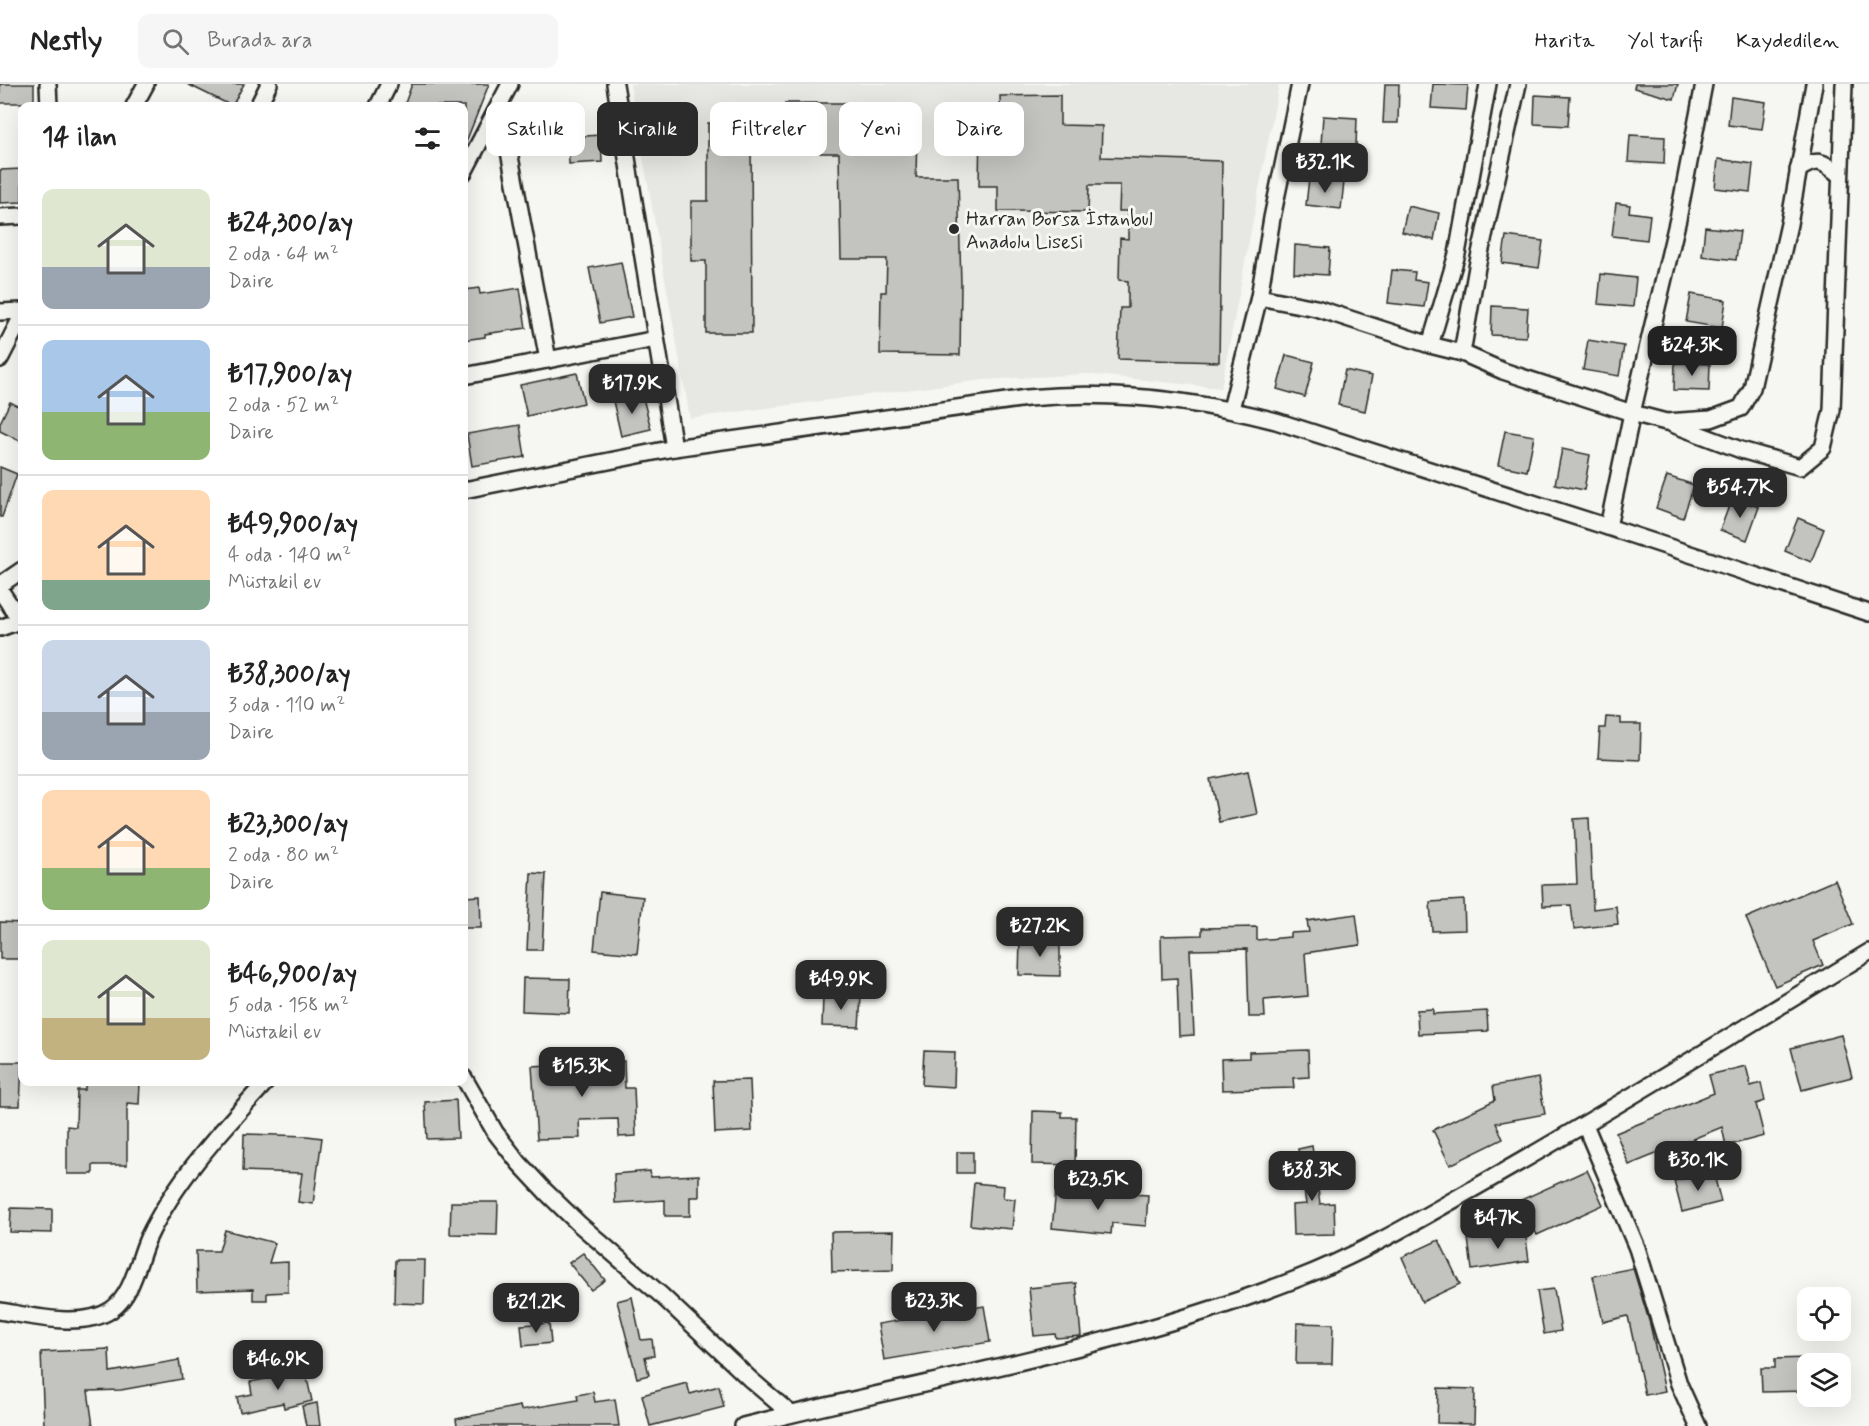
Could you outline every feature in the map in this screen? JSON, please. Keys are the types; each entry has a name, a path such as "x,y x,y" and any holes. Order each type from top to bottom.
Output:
{"street":[{"path":"48,84 49,102"},
{"path":"136,102 146,84"},
{"path":"260,102 269,84"},
{"path":"380,102 389,84"},
{"path":"501,102 510,84"},
{"path":"615,84 674,448"},
{"path":"1231,409 1258,297 1300,84"},
{"path":"1430,345 1457,254 1479,122 1488,84"},
{"path":"1461,353 1477,267 1518,84"},
{"path":"1608,527 1632,413 1678,219 1704,84"},
{"path":"1666,422 1711,419 1741,408 1752,388 1789,224 1814,84"},
{"path":"1258,297 1316,308 1461,353 1503,371 1666,422 1741,450 1800,468 1823,448 1832,410 1844,84"},
{"path":"468,164 486,130"},
{"path":"510,156 548,360"},
{"path":"1798,170 1812,161 1817,161 1825,163 1840,175"},
{"path":"0,217 18,216"},
{"path":"0,312 18,312"},
{"path":"0,359 18,324"},
{"path":"468,375 656,339"},
{"path":"468,489 674,448 1058,395 1130,398 1231,409 1276,421 1608,527 1869,614"},
{"path":"0,585 18,573"},
{"path":"0,590 18,615"},
{"path":"0,628 18,622"},
{"path":"743,1426 1104,1341 1257,1294 1326,1267 1404,1228 1586,1125 1869,952"},
{"path":"468,1085 495,1132 546,1192 791,1414"},
{"path":"0,1311 72,1320 87,1319 112,1309 125,1294 149,1237 176,1191 234,1117 262,1086"},
{"path":"1586,1125 1637,1248 1679,1384 1698,1426"}],"shaded area":[{"name":"Harran Borsa İstanbul Anadolu Lisesi","path":"630,84 1279,84 1221,388 1086,374 983,380 690,418 643,156 698,156 698,102 633,102"}],"building":[{"path":"0,84 34,84 34,102 0,103"},
{"path":"187,84 244,84 234,102 224,102"},
{"path":"412,84 489,84 468,137 468,102 405,102"},
{"path":"1385,84 1399,84 1398,123 1383,123"},
{"path":"1433,84 1468,85 1466,110 1431,108"},
{"path":"1635,84 1678,84 1674,99 1634,88"},
{"path":"1060,95 1060,125 1102,126 1101,157 1222,161 1219,362 1118,359 1120,308 1128,308 1128,281 1119,280 1120,238 1128,239 1128,211 1119,211 1120,185 1089,185 1088,212 998,211 998,186 979,186 979,156 1024,156 1024,102 1000,102 1000,96"},
{"path":"1535,95 1570,97 1568,126 1534,124"},
{"path":"1731,97 1766,102 1762,129 1728,125"},
{"path":"827,103 839,103 839,153 827,153"},
{"path":"1323,116 1357,118 1356,146 1321,144"},
{"path":"708,123 710,123 710,156 751,156 752,333 706,333 706,261 691,261 691,201 708,201"},
{"path":"597,135 597,156 602,156 602,162 569,164 569,156 585,156 585,136"},
{"path":"1630,135 1665,137 1664,164 1628,162"},
{"path":"839,156 916,156 916,177 958,177 960,355 880,354 881,292 886,292 887,259 841,259"},
{"path":"1718,159 1753,164 1750,192 1715,188"},
{"path":"18,169 18,202 0,203 0,170"},
{"path":"1309,178 1344,182 1341,209 1306,205"},
{"path":"1616,203 1630,205 1629,212 1650,215 1647,240 1612,236"},
{"path":"1408,206 1439,213 1434,240 1402,232"},
{"path":"1705,227 1740,231 1736,260 1702,256"},
{"path":"1506,236 1543,241 1539,268 1502,263"},
{"path":"1295,245 1330,248 1328,275 1294,273"},
{"path":"621,262 632,317 600,323 589,268"},
{"path":"1392,270 1415,272 1414,280 1428,282 1424,307 1388,303"},
{"path":"1601,274 1636,278 1633,307 1598,304"},
{"path":"479,288 480,294 520,288 526,328 485,334 485,337 468,339 468,289"},
{"path":"1691,294 1726,300 1722,328 1686,322"},
{"path":"1492,306 1528,308 1526,337 1491,335"},
{"path":"1588,340 1624,346 1619,376 1583,370"},
{"path":"1286,355 1314,362 1305,397 1277,389"},
{"path":"1675,363 1710,364 1709,391 1674,390"},
{"path":"1345,370 1372,376 1365,411 1338,405"},
{"path":"577,373 584,403 527,416 520,385"},
{"path":"642,394 651,429 621,436 613,401"},
{"path":"10,402 18,406 18,440 0,431 0,423"},
{"path":"520,425 525,457 472,466 468,434"},
{"path":"1505,431 1534,436 1527,471 1498,465"},
{"path":"1562,449 1590,455 1584,490 1555,484"},
{"path":"0,467 17,474 2,517 0,517"},
{"path":"1667,476 1694,485 1683,518 1656,508"},
{"path":"1732,498 1759,507 1747,540 1720,530"},
{"path":"1798,518 1824,529 1811,562 1785,551"},
{"path":"1606,717 1621,718 1621,724 1641,724 1640,760 1598,758 1600,728 1605,728"},
{"path":"1248,771 1257,814 1219,822 1210,779"},
{"path":"1589,818 1593,909 1616,906 1618,924 1574,929 1571,905 1543,906 1542,885 1577,884 1574,819"},
{"path":"531,873 546,874 542,950 527,950"},
{"path":"1835,880 1853,924 1813,941 1823,965 1775,986 1746,918"},
{"path":"600,892 643,897 637,954 594,950"},
{"path":"480,896 481,928 468,928 468,897"},
{"path":"1464,900 1465,930 1432,931 1430,902"},
{"path":"1356,914 1360,945 1305,953 1308,996 1264,1000 1265,1017 1249,1017 1247,949 1190,950 1194,1035 1179,1036 1177,978 1162,979 1161,936 1202,935 1202,928 1257,927 1257,940 1290,937 1290,933 1309,932 1307,921"},
{"path":"0,922 18,923 18,959 0,959"},
{"path":"1020,940 1060,941 1060,976 1019,975"},
{"path":"523,978 570,979 569,1013 522,1011"},
{"path":"823,996 861,997 859,1027 822,1026"},
{"path":"1433,1009 1433,1014 1487,1011 1488,1031 1418,1034 1417,1010"},
{"path":"1841,1035 1852,1077 1802,1090 1791,1048"},
{"path":"1308,1050 1309,1077 1293,1078 1294,1088 1222,1090 1221,1059 1249,1058 1249,1052"},
{"path":"924,1051 955,1052 954,1087 922,1085"},
{"path":"624,1061 625,1088 634,1088 636,1136 619,1137 618,1119 579,1120 580,1138 537,1139 532,1066"},
{"path":"0,1062 18,1062 18,1086 21,1086 20,1106 0,1106"},
{"path":"1746,1066 1751,1086 1761,1083 1765,1101 1756,1104 1764,1136 1726,1146 1722,1127 1629,1165 1616,1133 1714,1093 1709,1075"},
{"path":"1538,1078 1545,1114 1496,1123 1503,1139 1450,1165 1433,1130 1495,1100 1493,1086"},
{"path":"750,1080 752,1131 715,1133 713,1081"},
{"path":"85,1086 140,1086 139,1104 127,1103 127,1165 93,1165 93,1174 67,1174 67,1126 76,1127 77,1090 85,1090"},
{"path":"456,1100 458,1138 427,1139 425,1102"},
{"path":"1033,1111 1062,1112 1062,1117 1076,1117 1075,1165 1032,1164"},
{"path":"244,1134 322,1138 313,1204 298,1202 302,1173 243,1171"},
{"path":"1312,1146 1320,1204 1334,1203 1335,1234 1293,1235 1292,1205 1306,1204 1298,1149"},
{"path":"957,1152 973,1152 973,1173 957,1173"},
{"path":"1587,1170 1603,1205 1537,1235 1521,1200"},
{"path":"650,1171 651,1177 699,1175 699,1197 690,1197 690,1216 665,1216 665,1200 615,1203 614,1174"},
{"path":"1713,1171 1721,1202 1682,1212 1674,1181"},
{"path":"974,1183 1004,1186 1003,1198 1015,1199 1012,1229 970,1225"},
{"path":"1056,1190 1148,1195 1146,1226 1112,1223 1111,1234 1052,1228"},
{"path":"451,1202 498,1202 497,1235 450,1234"},
{"path":"11,1208 52,1209 52,1233 10,1232"},
{"path":"225,1230 275,1243 269,1263 288,1262 288,1292 267,1293 267,1300 253,1300 253,1289 197,1291 196,1251 219,1251"},
{"path":"1525,1230 1529,1261 1472,1270 1468,1238"},
{"path":"894,1231 893,1270 832,1272 831,1232"},
{"path":"1439,1240 1460,1284 1422,1302 1402,1257"},
{"path":"583,1253 605,1280 591,1290 569,1263"},
{"path":"395,1260 425,1260 424,1304 394,1303"},
{"path":"1633,1268 1650,1324 1665,1391 1645,1395 1628,1316 1603,1322 1593,1276"},
{"path":"1076,1283 1081,1336 1056,1338 1055,1334 1034,1336 1029,1288"},
{"path":"1554,1289 1561,1331 1544,1334 1537,1291"},
{"path":"632,1297 641,1340 652,1339 654,1356 645,1357 649,1375 637,1378 617,1301"},
{"path":"984,1306 990,1342 884,1360 878,1324"},
{"path":"549,1323 551,1343 523,1346 521,1325"},
{"path":"1297,1323 1333,1324 1332,1364 1296,1364"},
{"path":"109,1349 110,1372 179,1360 182,1379 121,1390 88,1391 93,1426 44,1426 41,1352"},
{"path":"1797,1358 1797,1391 1762,1392 1761,1368 1775,1368 1775,1359"},
{"path":"304,1365 312,1401 284,1408 283,1403 240,1412 237,1397 252,1394 250,1382 286,1375 285,1369"},
{"path":"687,1383 690,1394 719,1386 724,1407 650,1426 642,1395"},
{"path":"1438,1388 1475,1389 1474,1424 1437,1423"},
{"path":"593,1392 595,1402 615,1399 619,1426 457,1426 456,1419 520,1406 521,1410 578,1400 577,1395"},
{"path":"317,1403 320,1426 306,1426 302,1406"}],"place":[{"name":"Harran Borsa İstanbul Anadolu Lisesi","path":"954,229"}]}
